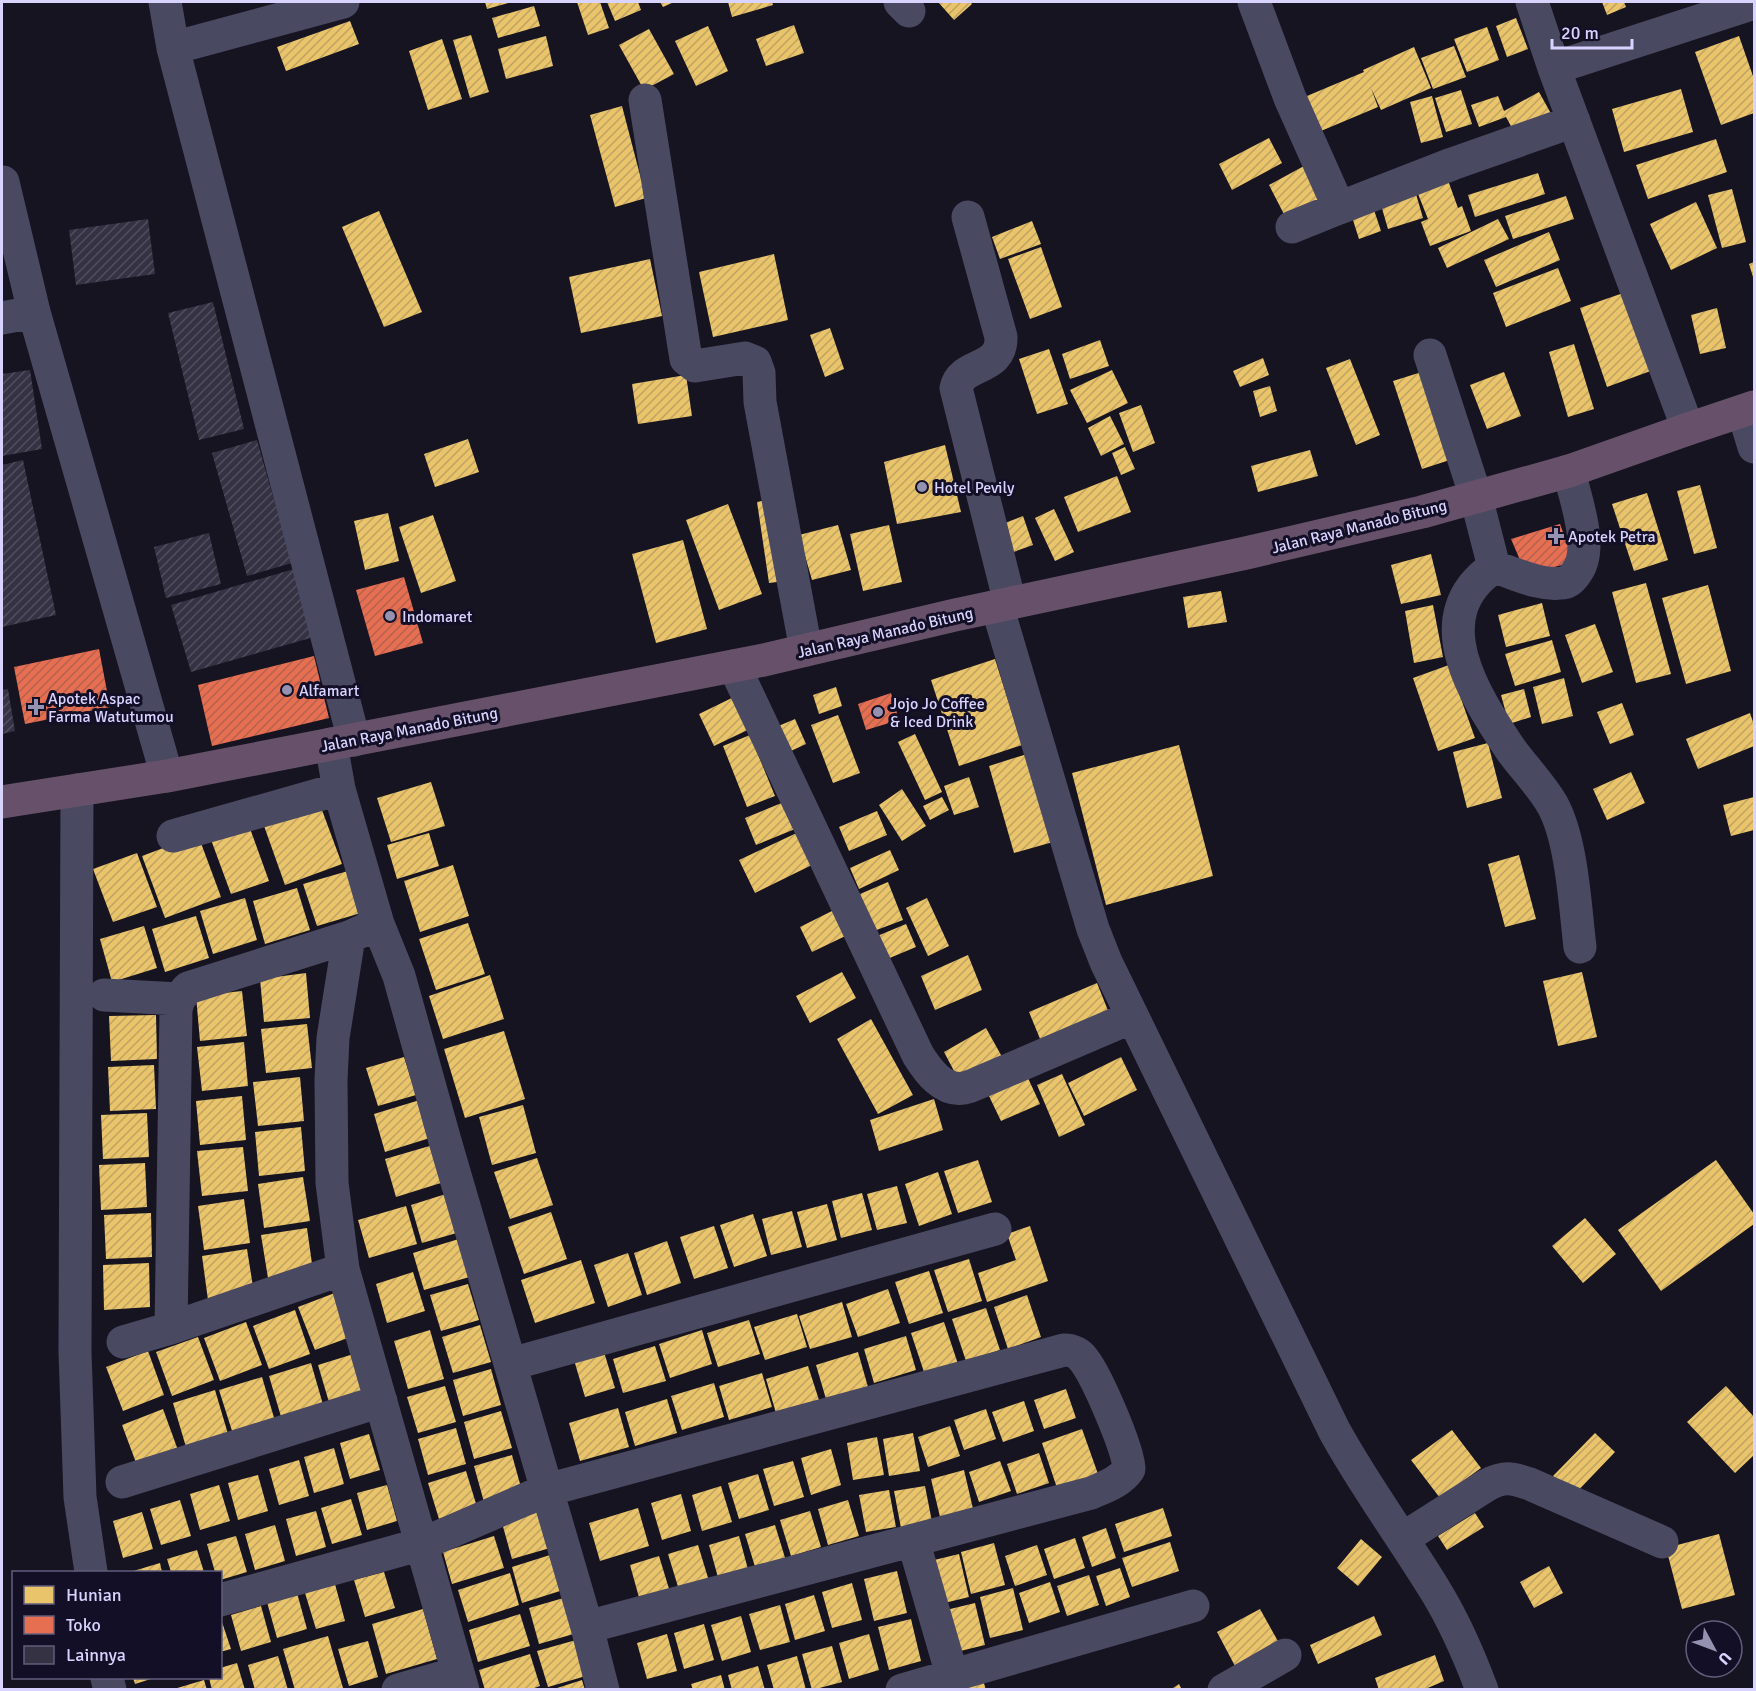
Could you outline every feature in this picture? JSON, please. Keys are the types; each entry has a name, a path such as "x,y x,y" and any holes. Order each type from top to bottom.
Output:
{"highway":[{"name":"Jalan Raya Manado Bitung","path":"2,802 167,776 734,666 955,615 1246,553 1422,512 1569,471 1749,409"}],"street":[{"path":"165,2 173,48 342,742 339,789 364,931 333,1038 332,1183 343,1269 460,1681 398,1689"},
{"path":"173,48 343,2"},
{"path":"1254,2 1290,98 1339,208"},
{"path":"1532,2 1554,68 1688,429"},
{"path":"1554,68 1755,3"},
{"path":"645,100 686,359 695,366 745,358 755,362 759,373 760,402 806,650"},
{"path":"1292,227 1452,164 1574,121"},
{"path":"3,182 34,312 167,776"},
{"path":"968,218 1001,346 992,360 960,377 956,388 1003,605 1093,928 1106,963 1334,1430 1351,1461 1436,1591 1456,1629 1482,1689"},
{"path":"2,318 34,312"},
{"path":"1430,354 1476,497 1494,567"},
{"path":"1749,409 1755,447"},
{"path":"1569,471 1583,537 1584,553 1578,571 1570,580 1562,584 1544,583 1494,567 1484,573 1473,585 1458,620 1458,645 1463,664 1485,706 1511,750 1552,804 1563,830 1580,946"},
{"path":"734,666 918,1055 928,1071 940,1082 948,1087 962,1089 1132,1017"},
{"path":"173,836 339,789"},
{"path":"77,790 75,1352 80,1497 91,1571"},
{"path":"171,1328 176,1009 179,999 188,988 364,931"},
{"path":"364,931 399,976 603,1689"},
{"path":"104,995 179,999"},
{"path":"511,1364 995,1229"},
{"path":"123,1342 171,1328 343,1269"},
{"path":"222,1599 422,1544 547,1491 1044,1355 1071,1350 1085,1361 1126,1454 1129,1469 1126,1473 1113,1483 1091,1493 587,1627"},
{"path":"122,1482 381,1401"},
{"path":"1402,1539 1487,1485 1502,1478 1530,1484 1662,1542"},
{"path":"913,1540 951,1675"},
{"path":"902,1689 1193,1606"},
{"path":"1224,1689 1285,1655"}],"building: Hunian":[{"path":"485,2 512,2 487,9"},
{"path":"577,2 600,2 609,28 588,35"},
{"path":"607,2 638,2 641,10 615,21"},
{"path":"660,2 674,2 663,7"},
{"path":"728,2 772,2 773,5 732,17"},
{"path":"938,2 970,2 972,4 954,20"},
{"path":"1602,2 1624,2 1626,7 1607,15"},
{"path":"534,6 540,26 498,38 492,18"},
{"path":"1516,18 1528,49 1507,57 1496,26"},
{"path":"350,21 359,44 286,71 277,47"},
{"path":"794,25 804,53 766,66 756,39"},
{"path":"708,26 728,71 696,86 675,41"},
{"path":"1487,27 1499,60 1467,72 1454,39"},
{"path":"649,29 674,74 644,90 619,45"},
{"path":"471,35 489,92 470,98 453,40"},
{"path":"546,36 553,66 506,79 498,49"},
{"path":"1739,36 1754,79 1754,113 1721,125 1695,52"},
{"path":"442,39 462,99 428,110 409,51"},
{"path":"1454,46 1466,77 1433,89 1421,58"},
{"path":"1414,47 1431,88 1381,110 1371,88 1378,107 1309,136 1295,101 1364,72 1363,70"},
{"path":"1681,89 1693,132 1624,152 1612,109"},
{"path":"1461,90 1472,124 1446,132 1435,98"},
{"path":"1539,92 1554,119 1518,139 1506,117 1479,127 1471,105 1498,96 1504,111"},
{"path":"1432,96 1443,137 1421,143 1410,102"},
{"path":"622,106 646,198 615,207 590,115"},
{"path":"1269,138 1282,163 1232,190 1219,164"},
{"path":"1716,139 1727,172 1648,199 1636,165"},
{"path":"1304,166 1324,203 1288,222 1269,185"},
{"path":"1445,172 1458,208 1462,206 1471,231 1430,246 1421,222 1428,219 1414,184"},
{"path":"1538,173 1545,194 1475,217 1468,195"},
{"path":"1732,189 1746,242 1722,248 1708,195"},
{"path":"1416,194 1423,218 1388,229 1381,205"},
{"path":"1566,196 1574,219 1513,239 1505,216"},
{"path":"1696,202 1717,248 1671,270 1650,224"},
{"path":"1374,210 1381,231 1359,239 1352,217"},
{"path":"379,211 422,312 384,327 342,227"},
{"path":"1498,219 1509,239 1447,268 1438,248"},
{"path":"1032,221 1041,244 1000,259 992,237"},
{"path":"1549,232 1560,260 1496,287 1484,260"},
{"path":"1041,247 1062,307 1030,319 1008,259"},
{"path":"774,254 788,320 713,337 699,272"},
{"path":"650,259 662,316 581,333 569,277"},
{"path":"1754,262 1754,280 1749,264"},
{"path":"1558,268 1571,301 1506,327 1493,293"},
{"path":"1629,291 1656,369 1607,387 1580,308"},
{"path":"1717,308 1726,348 1700,354 1691,315"},
{"path":"830,328 844,369 825,377 810,335"},
{"path":"1100,340 1109,366 1070,379 1062,354"},
{"path":"1574,344 1594,409 1568,417 1549,352"},
{"path":"1049,349 1068,404 1037,414 1019,359"},
{"path":"1263,358 1269,375 1240,387 1233,371"},
{"path":"1350,359 1380,435 1356,445 1326,368"},
{"path":"1112,370 1128,403 1087,423 1070,390"},
{"path":"1428,370 1456,458 1422,469 1393,381"},
{"path":"1504,372 1521,416 1487,429 1470,385"},
{"path":"686,375 692,416 638,424 632,384"},
{"path":"1270,386 1277,411 1260,417 1253,391"},
{"path":"1141,405 1155,443 1133,452 1119,413"},
{"path":"1110,416 1124,444 1101,456 1088,428"},
{"path":"468,439 479,472 435,487 424,454"},
{"name":"Hotel Pevily","path":"945,445 961,512 897,524 884,462"},
{"path":"1125,447 1135,469 1121,475 1112,453"},
{"path":"1310,450 1318,476 1258,492 1251,466"},
{"path":"1117,476 1131,512 1078,532 1064,497"},
{"path":"1700,485 1717,548 1694,554 1677,491"},
{"path":"1647,493 1668,560 1634,571 1612,504"},
{"path":"772,499 785,581 769,583 757,502"},
{"path":"728,504 762,594 719,610 686,520"},
{"path":"1054,509 1074,552 1055,561 1035,518"},
{"path":"388,513 399,561 365,570 354,521"},
{"path":"433,515 456,581 421,593 399,527"},
{"path":"1023,516 1033,545 1008,554 997,526"},
{"path":"838,525 851,570 812,580 799,535"},
{"path":"889,525 902,582 863,591 850,534"},
{"path":"683,540 707,629 656,643 632,554"},
{"path":"1431,554 1441,595 1401,604 1391,565"},
{"path":"1646,583 1671,674 1636,683 1612,592"},
{"path":"1708,585 1731,671 1686,684 1662,598"},
{"path":"1221,591 1227,622 1188,628 1183,597"},
{"path":"1542,603 1550,636 1506,647 1498,615"},
{"path":"1433,605 1443,657 1414,663 1405,611"},
{"path":"1595,624 1613,672 1582,683 1565,635"},
{"path":"1552,640 1561,672 1515,686 1505,654"},
{"path":"995,659 1022,745 959,766 931,680"},
{"path":"1449,665 1475,738 1438,751 1413,678"},
{"path":"1564,678 1573,716 1542,724 1533,687"},
{"path":"836,687 842,706 819,714 813,695"},
{"path":"1524,689 1531,717 1509,724 1501,695"},
{"path":"740,694 756,726 714,746 699,714"},
{"path":"1622,703 1634,735 1610,744 1597,712"},
{"path":"1750,713 1754,725 1754,746 1698,769 1686,739"},
{"path":"838,715 860,773 833,783 811,725"},
{"path":"795,719 806,744 780,756 769,730"},
{"path":"915,734 942,792 925,800 898,742"},
{"path":"750,735 775,796 747,807 723,746"},
{"path":"1488,743 1502,798 1467,808 1453,752"},
{"path":"1179,745 1213,876 1106,905 1072,773"},
{"path":"1027,754 1053,842 1014,853 989,766"},
{"path":"1631,772 1645,803 1607,820 1593,789"},
{"path":"969,777 979,807 954,815 944,786"},
{"path":"431,782 445,826 391,842 377,798"},
{"path":"902,789 926,826 902,841 879,805"},
{"path":"942,797 949,810 930,820 923,806"},
{"path":"1754,797 1754,830 1731,836 1723,805"},
{"path":"319,802 342,864 285,885 263,823"},
{"path":"784,802 795,829 756,845 745,818"},
{"path":"877,811 887,835 849,851 839,827"},
{"path":"248,823 269,881 231,894 210,837"},
{"path":"803,830 818,862 755,893 739,860"},
{"path":"429,833 439,866 397,879 387,845"},
{"path":"198,835 221,897 165,918 142,856"},
{"path":"890,850 899,870 859,889 850,868"},
{"path":"137,853 157,907 113,922 93,869"},
{"path":"1519,855 1536,919 1505,927 1488,864"},
{"path":"453,865 469,916 420,932 404,881"},
{"path":"348,871 361,913 317,926 303,884"},
{"path":"888,882 903,920 874,931 860,894"},
{"path":"297,888 310,930 265,944 253,901"},
{"path":"245,898 257,940 213,954 200,911"},
{"path":"927,898 949,946 928,956 906,908"},
{"path":"846,904 858,930 812,952 800,927"},
{"path":"196,916 209,958 165,972 152,929"},
{"path":"468,923 485,974 436,990 419,939"},
{"path":"906,924 916,947 880,962 870,939"},
{"path":"144,926 157,968 112,982 100,939"},
{"path":"968,955 982,990 935,1010 921,976"},
{"path":"842,972 856,998 810,1023 796,996"},
{"path":"1582,972 1597,1037 1558,1046 1543,981"},
{"path":"306,973 310,1018 264,1022 260,979"},
{"path":"490,975 504,1019 443,1039 429,996"},
{"path":"1097,983 1111,1018 1043,1046 1029,1012"},
{"path":"242,991 247,1036 200,1041 196,996"},
{"path":"156,1015 157,1059 111,1061 109,1016"},
{"path":"871,1019 913,1095 878,1114 837,1039"},
{"path":"307,1024 312,1068 266,1073 261,1029"},
{"path":"986,1028 1006,1064 963,1088 944,1052"},
{"path":"504,1031 525,1099 465,1118 444,1049"},
{"path":"244,1042 248,1086 202,1091 197,1047"},
{"path":"404,1057 416,1095 378,1106 366,1068"},
{"path":"1121,1057 1137,1090 1084,1116 1068,1083"},
{"path":"154,1065 156,1109 110,1111 108,1067"},
{"path":"1062,1074 1085,1125 1059,1137 1037,1085"},
{"path":"1027,1076 1040,1104 1001,1121 988,1094"},
{"path":"300,1077 304,1121 258,1126 253,1082"},
{"path":"242,1096 246,1140 200,1145 196,1101"},
{"path":"423,1099 433,1137 385,1152 374,1114"},
{"path":"934,1099 943,1130 879,1151 870,1120"},
{"path":"523,1105 536,1153 492,1165 479,1117"},
{"path":"147,1113 149,1157 103,1159 101,1115"},
{"path":"301,1127 305,1171 259,1176 255,1132"},
{"path":"433,1145 444,1182 396,1197 385,1159"},
{"path":"243,1147 248,1191 202,1196 197,1151"},
{"path":"537,1158 553,1205 510,1219 494,1172"},
{"path":"978,1160 992,1202 958,1213 944,1171"},
{"path":"1716,1160 1754,1214 1754,1224 1661,1291 1618,1230"},
{"path":"145,1163 147,1207 101,1210 99,1165"},
{"path":"938,1172 952,1214 919,1226 905,1184"},
{"path":"303,1177 310,1221 264,1228 258,1184"},
{"path":"897,1186 907,1223 877,1230 867,1194"},
{"path":"449,1193 460,1232 422,1243 411,1205"},
{"path":"862,1193 872,1230 841,1238 832,1201"},
{"path":"244,1199 250,1243 204,1250 198,1206"},
{"path":"827,1204 837,1240 807,1248 797,1212"},
{"path":"406,1206 417,1244 369,1258 358,1220"},
{"path":"792,1211 802,1247 771,1255 762,1219"},
{"path":"551,1212 567,1259 524,1274 508,1227"},
{"path":"151,1213 152,1257 106,1259 104,1215"},
{"path":"753,1214 767,1256 734,1267 720,1225"},
{"path":"1585,1218 1616,1254 1583,1283 1552,1246"},
{"path":"714,1226 728,1268 694,1279 680,1237"},
{"path":"1030,1226 1048,1281 987,1302 978,1273 1016,1260 1007,1234"},
{"path":"307,1228 313,1271 268,1278 261,1235"},
{"path":"462,1238 473,1276 424,1290 413,1253"},
{"path":"667,1241 681,1283 647,1295 634,1253"},
{"path":"247,1249 254,1293 208,1300 202,1256"},
{"path":"628,1253 642,1295 608,1307 594,1265"},
{"path":"969,1259 982,1301 948,1312 934,1270"},
{"path":"581,1260 595,1303 535,1323 521,1280"},
{"path":"149,1263 150,1307 104,1310 103,1265"},
{"path":"929,1271 943,1313 909,1324 895,1282"},
{"path":"413,1272 425,1311 387,1323 376,1284"},
{"path":"468,1284 479,1320 441,1331 430,1295"},
{"path":"888,1289 900,1323 858,1337 846,1304"},
{"path":"340,1291 356,1335 315,1350 298,1307"},
{"path":"1027,1295 1041,1337 1008,1349 994,1307"},
{"path":"842,1302 852,1337 810,1349 799,1316"},
{"path":"986,1308 1000,1350 966,1361 952,1319"},
{"path":"295,1310 310,1354 269,1369 253,1326"},
{"path":"797,1314 807,1347 765,1360 754,1327"},
{"path":"749,1320 760,1354 718,1367 707,1333"},
{"path":"246,1322 262,1365 220,1381 204,1338"},
{"path":"944,1322 958,1364 925,1375 911,1333"},
{"path":"480,1325 491,1362 453,1373 442,1337"},
{"path":"430,1330 444,1379 408,1389 394,1341"},
{"path":"702,1330 712,1364 670,1378 659,1344"},
{"path":"906,1336 916,1370 874,1383 864,1349"},
{"path":"198,1337 214,1380 172,1396 156,1352"},
{"path":"655,1346 666,1381 623,1393 613,1359"},
{"path":"148,1351 164,1395 123,1411 106,1367"},
{"path":"360,1352 373,1396 331,1409 318,1365"},
{"path":"604,1352 615,1388 585,1397 574,1360"},
{"path":"858,1352 868,1387 826,1399 816,1365"},
{"path":"311,1363 324,1408 282,1420 269,1376"},
{"path":"808,1366 819,1400 776,1413 766,1379"},
{"path":"491,1369 501,1405 463,1416 453,1380"},
{"path":"762,1373 772,1407 729,1420 719,1386"},
{"path":"262,1377 275,1421 233,1434 219,1390"},
{"path":"714,1383 724,1417 682,1430 671,1396"},
{"path":"445,1386 456,1422 418,1433 407,1397"},
{"path":"1726,1386 1754,1417 1754,1455 1735,1473 1687,1422"},
{"path":"1066,1389 1076,1418 1044,1429 1034,1400"},
{"path":"215,1390 228,1434 186,1447 173,1403"},
{"path":"667,1399 677,1433 635,1446 625,1412"},
{"path":"1024,1401 1034,1431 1003,1442 992,1412"},
{"path":"618,1408 629,1447 580,1461 569,1423"},
{"path":"163,1409 179,1453 138,1468 122,1425"},
{"path":"986,1409 996,1439 964,1450 954,1420"},
{"path":"501,1411 512,1448 474,1459 464,1422"},
{"path":"950,1426 960,1456 928,1467 918,1437"},
{"path":"456,1428 466,1464 428,1475 418,1439"},
{"path":"1082,1429 1098,1474 1057,1488 1042,1443"},
{"path":"1452,1430 1481,1468 1440,1498 1411,1460"},
{"path":"913,1433 920,1471 889,1476 883,1439"},
{"path":"1595,1433 1615,1452 1573,1496 1553,1476"},
{"path":"369,1434 380,1470 350,1479 340,1443"},
{"path":"877,1437 884,1475 853,1480 847,1443"},
{"path":"334,1448 344,1484 314,1493 304,1457"},
{"path":"831,1449 841,1485 811,1495 801,1458"},
{"path":"1039,1453 1049,1483 1017,1494 1007,1464"},
{"path":"512,1455 522,1491 484,1502 474,1466"},
{"path":"299,1460 309,1496 279,1505 269,1469"},
{"path":"793,1461 804,1497 774,1506 763,1469"},
{"path":"1000,1461 1011,1491 979,1502 969,1472"},
{"path":"964,1470 974,1513 941,1521 931,1479"},
{"path":"466,1471 477,1507 439,1519 428,1483"},
{"path":"758,1474 769,1510 739,1519 728,1483"},
{"path":"258,1475 268,1511 238,1520 228,1483"},
{"path":"219,1485 230,1521 200,1530 190,1494"},
{"path":"387,1485 397,1521 367,1530 357,1493"},
{"path":"721,1486 732,1522 702,1531 692,1495"},
{"path":"925,1486 932,1522 901,1528 894,1491"},
{"path":"889,1490 896,1527 866,1532 859,1495"},
{"path":"681,1494 691,1531 662,1540 651,1503"},
{"path":"351,1499 362,1535 332,1544 321,1508"},
{"path":"180,1500 191,1536 161,1545 150,1509"},
{"path":"848,1500 859,1536 828,1545 818,1509"},
{"path":"638,1508 649,1546 600,1561 589,1523"},
{"path":"1163,1508 1172,1536 1124,1552 1115,1524"},
{"path":"316,1511 326,1547 296,1556 286,1519"},
{"path":"810,1511 821,1547 791,1556 780,1520"},
{"path":"142,1512 153,1549 123,1558 113,1521"},
{"path":"539,1512 550,1548 512,1559 502,1523"},
{"path":"1475,1513 1484,1527 1447,1550 1438,1536"},
{"path":"275,1525 285,1561 255,1570 245,1534"},
{"path":"775,1525 786,1561 756,1570 745,1534"},
{"path":"1106,1528 1116,1558 1092,1567 1082,1537"},
{"path":"1719,1534 1735,1595 1682,1609 1666,1548"},
{"path":"236,1536 247,1572 222,1579 222,1571 215,1571 207,1544"},
{"path":"494,1536 504,1568 452,1584 443,1552"},
{"path":"739,1536 749,1573 719,1581 709,1545"},
{"path":"1075,1538 1085,1568 1054,1579 1044,1549"},
{"path":"1361,1539 1382,1557 1358,1586 1337,1568"},
{"path":"1170,1542 1179,1571 1132,1587 1122,1558"},
{"path":"994,1543 1005,1585 971,1594 961,1552"},
{"path":"698,1545 709,1581 679,1590 668,1554"},
{"path":"1037,1545 1047,1575 1015,1586 1005,1556"},
{"path":"197,1550 204,1571 171,1571 167,1559"},
{"path":"959,1554 969,1597 936,1605 926,1562"},
{"path":"550,1555 560,1591 522,1603 512,1567"},
{"path":"659,1556 670,1592 640,1601 630,1565"},
{"path":"160,1563 162,1571 133,1571"},
{"path":"1549,1566 1563,1593 1534,1608 1520,1582"},
{"path":"1120,1568 1130,1597 1106,1606 1096,1576"},
{"path":"897,1571 907,1613 874,1621 864,1579"},
{"path":"384,1572 395,1608 365,1617 354,1580"},
{"path":"510,1573 519,1605 468,1622 458,1590"},
{"path":"1089,1575 1099,1605 1067,1616 1057,1586"},
{"path":"1050,1582 1060,1612 1029,1623 1019,1593"},
{"path":"852,1583 862,1620 832,1628 822,1592"},
{"path":"335,1584 345,1621 316,1629 305,1593"},
{"path":"1013,1588 1023,1630 990,1638 980,1597"},
{"path":"297,1593 307,1629 277,1638 267,1602"},
{"path":"814,1595 825,1631 795,1640 785,1604"},
{"path":"567,1597 577,1633 539,1644 529,1608"},
{"path":"975,1603 985,1645 952,1653 942,1611"},
{"path":"780,1605 790,1642 760,1650 749,1614"},
{"path":"261,1606 271,1642 241,1651 231,1615"},
{"path":"423,1609 437,1659 386,1674 372,1624"},
{"path":"1260,1609 1279,1643 1235,1666 1217,1632"},
{"path":"520,1614 530,1646 478,1662 469,1630"},
{"path":"741,1616 751,1652 722,1661 711,1625"},
{"path":"1374,1616 1382,1635 1318,1664 1310,1645"},
{"path":"911,1619 921,1661 889,1670 878,1627"},
{"path":"222,1622 231,1649 222,1651"},
{"path":"704,1624 714,1660 684,1669 674,1633"},
{"path":"667,1634 677,1671 647,1679 637,1643"},
{"path":"869,1634 879,1670 849,1679 839,1643"},
{"path":"328,1636 343,1688 295,1690 283,1649"},
{"path":"576,1640 586,1676 548,1687 537,1651"},
{"path":"368,1641 378,1677 349,1686 338,1649"},
{"path":"832,1646 842,1682 812,1690 802,1654"},
{"path":"530,1654 540,1686 529,1690 485,1690 479,1670"},
{"path":"1435,1655 1444,1681 1423,1690 1379,1690 1375,1678"},
{"path":"278,1656 288,1690 255,1690 248,1665"},
{"path":"797,1656 806,1690 774,1690 767,1665"},
{"path":"237,1663 245,1690 212,1690 209,1679 222,1679 222,1667"},
{"path":"758,1666 765,1690 732,1690 728,1675"},
{"path":"721,1675 725,1690 693,1690 691,1684"},
{"path":"133,1679 151,1679 135,1684"},
{"path":"204,1680 207,1690 174,1690 174,1689"},
{"path":"582,1680 585,1690 554,1690 554,1689"},
{"path":"983,1680 986,1690 957,1690"},
{"path":"1179,1684 1182,1690 1170,1690"}],"building: Toko":[{"path":"1560,524 1574,562 1526,574 1511,539"},
{"name":"Indomaret","path":"404,577 423,643 375,656 356,590"},
{"path":"99,649 110,707 25,724 14,667"},
{"path":"314,656 329,718 212,746 198,685"},
{"name":"Jojo Jo Coffee & Iced Drink","path":"891,693 899,720 866,730 858,704"}],"building: Lainnya":[{"path":"148,219 155,274 76,285 69,230"},
{"path":"213,302 244,429 199,440 168,313"},
{"path":"30,370 42,449 2,456 2,374"},
{"path":"257,440 292,563 247,576 212,453"},
{"path":"23,460 56,615 2,627 2,465"},
{"path":"209,533 221,584 166,598 154,547"},
{"path":"294,569 314,637 191,672 171,605"},
{"path":"8,689 15,731 2,734 2,690"}],"place":[{"name":"Hotel Pevily","path":"922,487"},
{"name":"Apotek Petra","path":"1556,536"},
{"name":"Indomaret","path":"390,616"},
{"name":"Alfamart","path":"287,690"},
{"name":"Apotek Aspac Farma Watutumou","path":"36,707"},
{"name":"Jojo Jo Coffee & Iced Drink","path":"878,712"}]}
